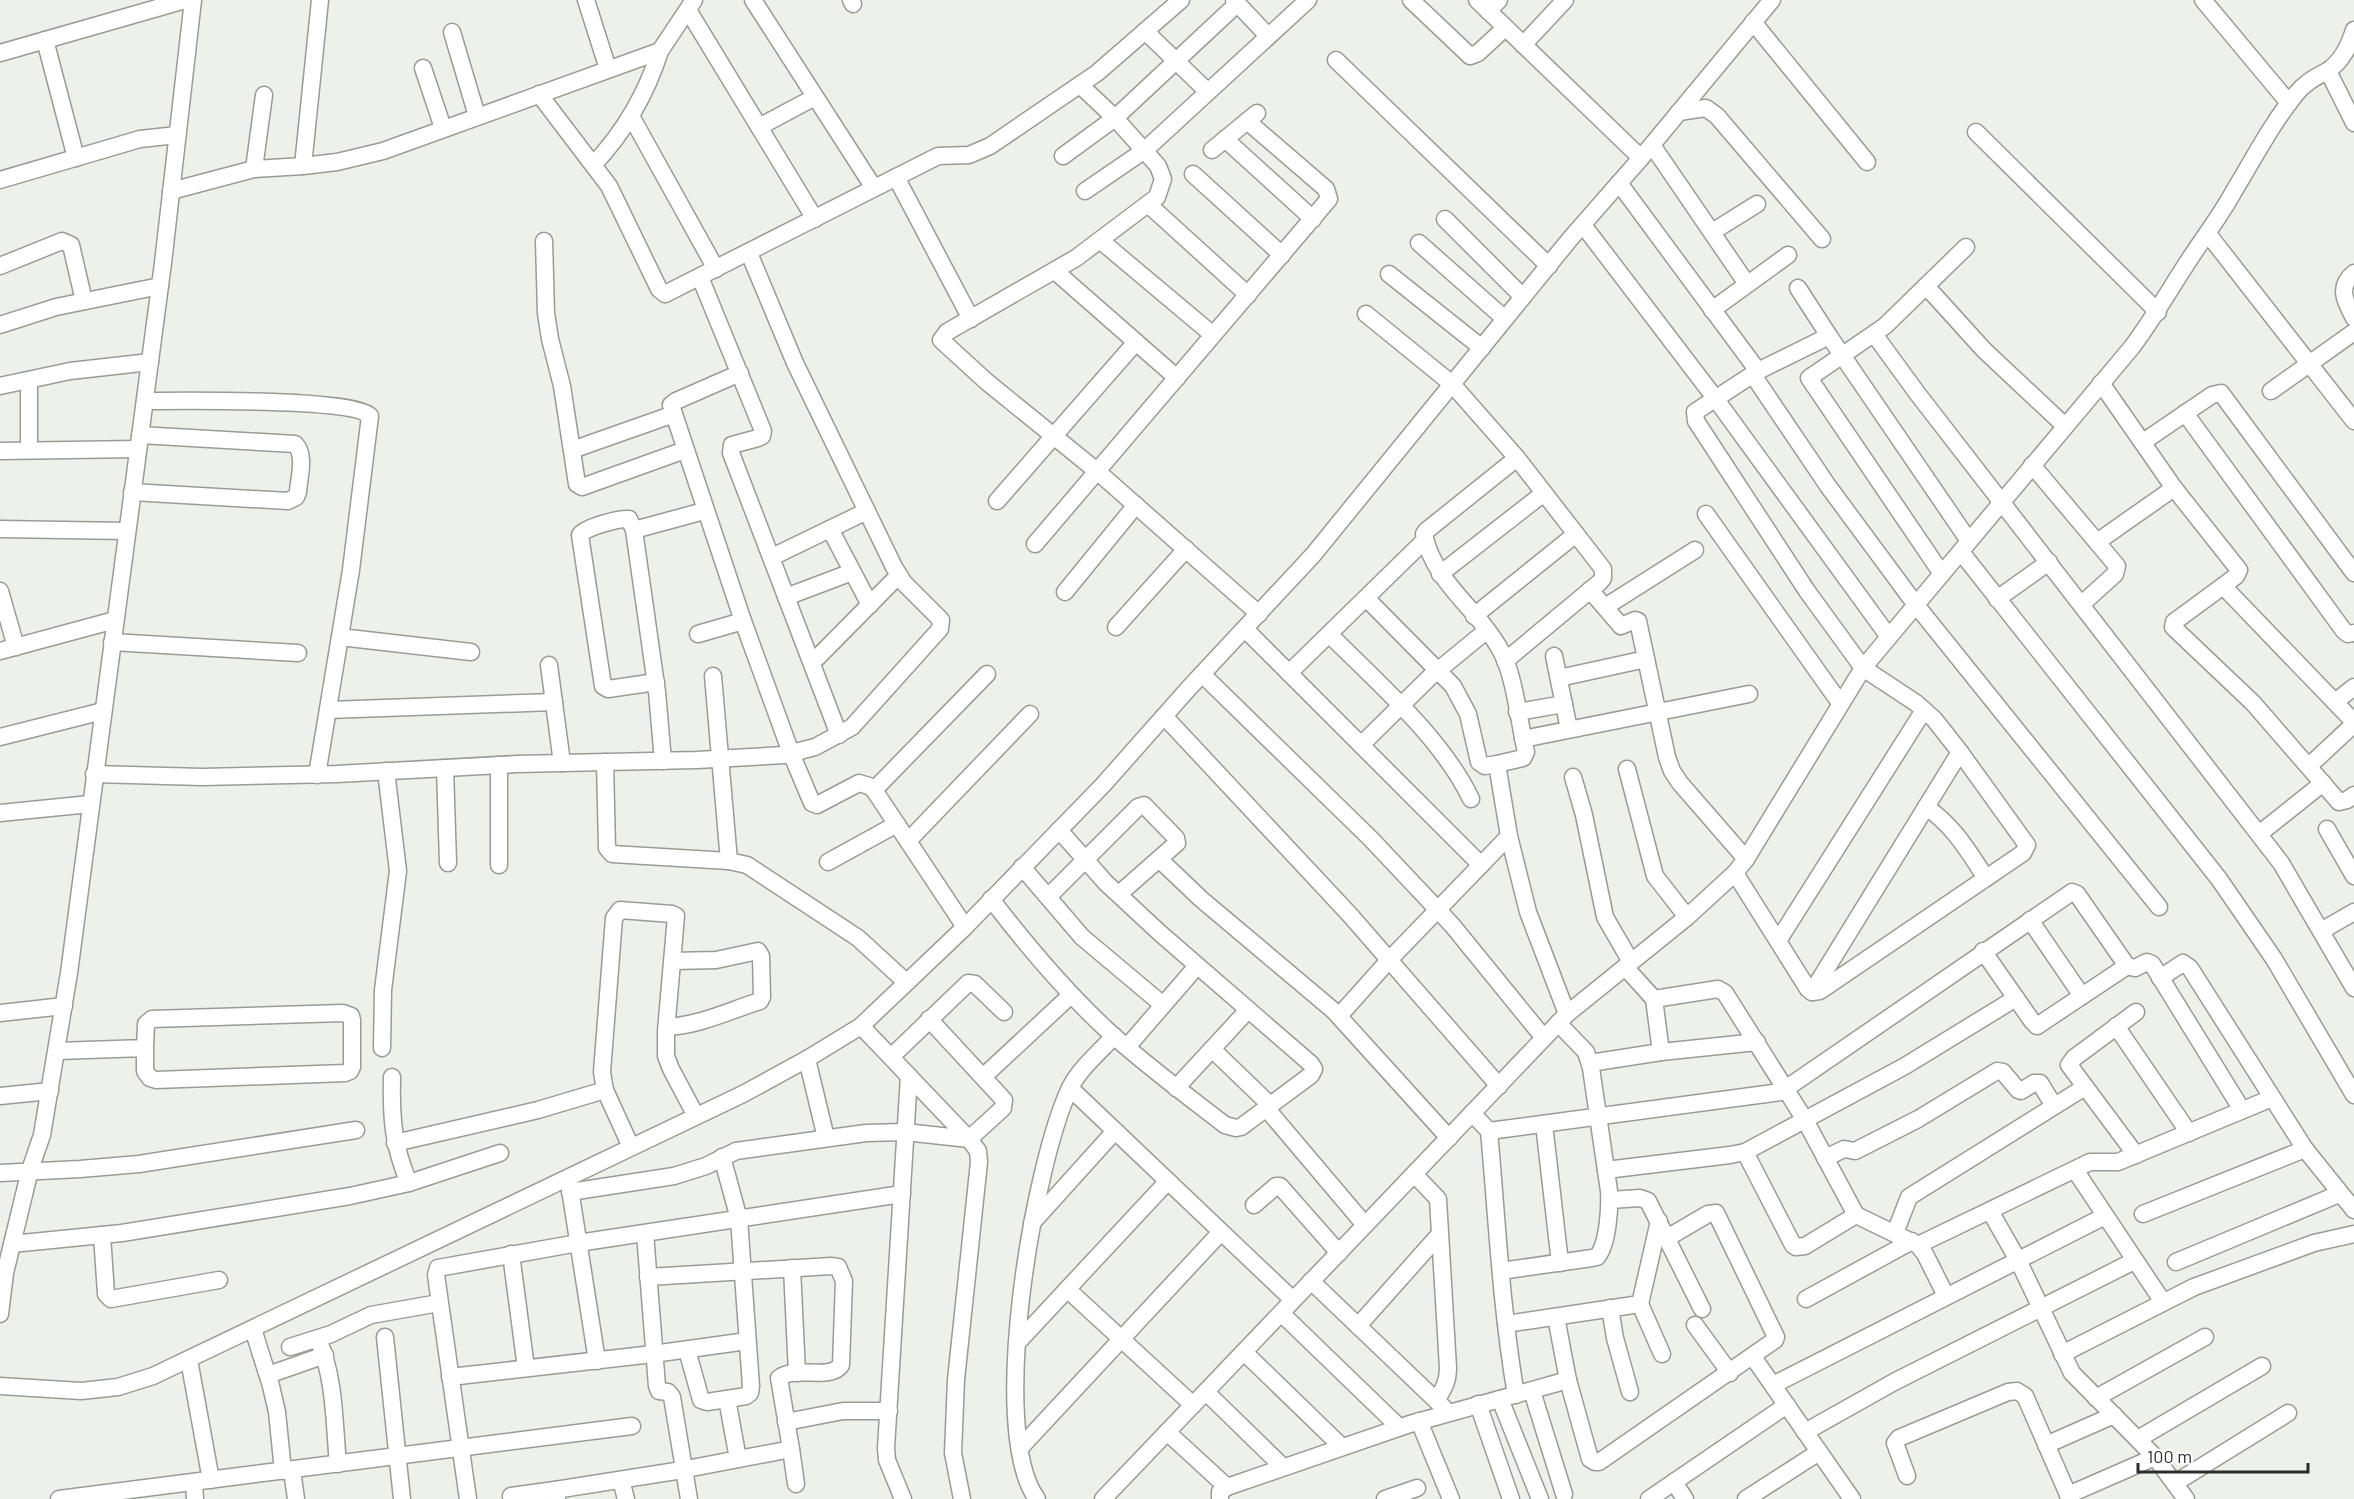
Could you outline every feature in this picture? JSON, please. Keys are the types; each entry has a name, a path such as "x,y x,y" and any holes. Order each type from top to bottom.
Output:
{"street":[{"path":"0,53 185,0"},
{"path":"0,1314 5,1273 30,1170 42,1135 57,1052 160,286 193,0"},
{"path":"303,166 320,0"},
{"path":"586,0 608,69"},
{"path":"753,0 874,188"},
{"path":"539,94 609,186 662,293 669,293 938,156 969,155 981,151 1080,85 1181,0"},
{"path":"1411,0 1470,56 1478,53 1505,28"},
{"path":"1523,45 1565,0"},
{"path":"2203,0 2289,103"},
{"path":"1063,156 1114,118 1236,2 1268,36"},
{"path":"1085,191 1144,150 1268,36 1299,3"},
{"path":"1488,4 1505,28 1641,158"},
{"path":"594,164 612,145 631,116 651,78 660,51 691,5 759,128 815,219"},
{"path":"0,1386 81,1391 118,1387 153,1376 569,1184 631,1147 807,1059 861,1026 965,927 1104,785 1164,716 1313,555 1523,297 1652,145 1761,8 1867,162"},
{"path":"1108,1497 1167,1432 1563,1018 1687,917 1735,873 1746,859 1863,668 2132,347 2158,312 2191,256 2208,234 2271,126 2302,86 2316,75 2328,71 2346,51 2354,30"},
{"path":"1145,31 1207,91"},
{"path":"452,32 477,116"},
{"path":"45,40 76,158"},
{"path":"171,191 254,169 338,162 383,151 660,51"},
{"path":"1336,60 1549,266"},
{"path":"423,68 443,128"},
{"path":"2328,71 2354,123"},
{"path":"1080,85 1158,166 1163,179 1157,197 1101,241 1055,271 942,336 943,344 1098,472 1259,614"},
{"path":"254,169 264,95"},
{"path":"759,128 815,97"},
{"path":"1679,112 1706,108 1717,116 1822,239"},
{"path":"631,116 716,269"},
{"path":"1035,544 1098,472 1313,219 1329,199 1326,189 1252,117 1218,145 1313,219"},
{"path":"1976,132 2158,312"},
{"path":"0,180 140,140 177,135"},
{"path":"1652,145 1747,284"},
{"path":"1193,174 1282,255"},
{"path":"896,177 970,319"},
{"path":"1619,183 1712,310 1828,486 1916,605 2159,907"},
{"path":"1712,232 1757,204"},
{"path":"1149,205 1248,295"},
{"path":"1445,219 1523,297"},
{"path":"1583,225 1715,398 1889,637"},
{"path":"2208,234 2354,421"},
{"path":"0,266 65,241 71,245 84,301"},
{"path":"543,241 546,314 562,386 577,484 582,487 685,450"},
{"path":"1101,241 1213,335"},
{"path":"1419,243 1505,319"},
{"path":"1942,574 1809,381 1810,375 1874,334 1894,318 1966,247"},
{"path":"94,774 202,777 317,775 499,765 722,758 791,753 815,747 852,727 940,629 941,620 899,575 795,363 749,253"},
{"path":"1712,310 1788,255"},
{"path":"1055,271 1177,378"},
{"path":"2354,273 2343,285 2343,293 2354,318"},
{"path":"1389,274 1482,348"},
{"path":"700,277 763,434 758,438 732,445 731,453 839,735"},
{"path":"0,325 84,301 160,286"},
{"path":"1926,286 1984,350 2065,426"},
{"path":"1798,288 1932,490 1997,599 2219,879 2274,959 2354,1095"},
{"path":"1366,314 1452,384 1517,458 1603,569 1603,578 1505,660"},
{"path":"2271,391 2354,332"},
{"path":"1874,334 1917,393 2281,863 2354,988"},
{"path":"1735,873 1812,992 1820,991 2023,853 2027,845 1960,752 1924,710 1863,668 1807,591 1696,422 1695,412 1715,398 1755,373 1829,336"},
{"path":"997,501 1136,342"},
{"path":"0,386 70,371 150,362"},
{"path":"740,373 672,403 704,511 791,753 812,804 817,805 859,783 874,790 965,927"},
{"path":"29,380 29,450"},
{"path":"2101,383 2175,488 2239,570 2236,576 2174,622 2173,627 2253,703 2339,802 2354,795"},
{"path":"2143,442 2217,392 2224,395 2354,573"},
{"path":"145,400 308,404 362,410 370,416 353,559 317,775"},
{"path":"2185,413 2344,631 2354,633"},
{"path":"572,450 674,414"},
{"path":"0,451 139,442 295,444 300,449 298,492 296,497 288,501 132,492"},
{"path":"1366,598 1438,669 1462,700 1474,736 1479,762 1485,766 1523,758 1526,752 1505,660 1486,631 1440,574 1425,540 1426,531 1517,458"},
{"path":"2032,465 2115,562 2117,571 2082,604"},
{"path":"2097,542 2175,488"},
{"path":"1440,574 1544,493"},
{"path":"1065,592 1136,505"},
{"path":"634,530 704,511"},
{"path":"772,557 867,511"},
{"path":"1706,514 1840,703"},
{"path":"656,682 608,689 603,686 580,536 582,532 626,518 632,521 656,682 663,761"},
{"path":"0,529 127,531"},
{"path":"830,530 870,606"},
{"path":"1474,616 1576,534"},
{"path":"1289,673 1425,540"},
{"path":"1116,627 1186,549"},
{"path":"1605,607 1695,550"},
{"path":"1997,599 2049,562"},
{"path":"786,597 852,572"},
{"path":"812,663 899,575"},
{"path":"2223,586 2354,723 2309,766"},
{"path":"1590,590 1622,626 1635,620 1638,621 1672,771 1746,859"},
{"path":"0,591 8,649 115,620"},
{"path":"698,634 743,621"},
{"path":"1245,629 1481,865"},
{"path":"1361,745 1438,669 1486,631"},
{"path":"1329,634 1401,705 1450,763 1471,799"},
{"path":"340,637 471,652"},
{"path":"112,642 298,653"},
{"path":"1554,656 1569,729"},
{"path":"1559,678 1646,659"},
{"path":"549,665 562,763"},
{"path":"874,790 987,674"},
{"path":"1203,675 1317,784 1438,911 1544,1038"},
{"path":"713,676 722,758 729,861"},
{"path":"2335,702 2354,687"},
{"path":"1523,739 1749,694"},
{"path":"328,710 554,702"},
{"path":"1517,712 1564,704"},
{"path":"1778,941 1924,710"},
{"path":"0,737 103,711"},
{"path":"908,840 1030,714"},
{"path":"1164,716 1390,959 1498,1086"},
{"path":"1812,992 1960,752"},
{"path":"605,762 609,851 616,854 729,861 747,866 761,873 867,945 906,982"},
{"path":"1497,764 1509,836 1528,912 1563,1018 1590,1062 1610,1200 1600,1254 1592,1258 1501,1271"},
{"path":"499,765 499,864"},
{"path":"445,768 448,863"},
{"path":"1628,769 1655,876 1687,917"},
{"path":"382,1048 383,990 398,871 386,771"},
{"path":"1573,777 1584,815 1605,917 1628,965 1654,999 1661,1052"},
{"path":"2259,834 2323,783"},
{"path":"0,813 90,804"},
{"path":"1048,897 1141,805 1146,807 1177,841 1175,846 1119,894"},
{"path":"1926,807 1940,816 1958,834 1986,878"},
{"path":"828,862 897,824"},
{"path":"2327,829 2354,876"},
{"path":"991,899 1030,951 1120,1042 1176,1088 1231,1128 1242,1126 1311,1075 1314,1069 1119,894 1059,830"},
{"path":"1339,1017 1390,959 1509,836"},
{"path":"1159,859 1201,899 1339,1017 1449,1138"},
{"path":"1022,867 1082,937 1163,1005"},
{"path":"1489,1131 1772,1094 1787,1089 1983,951 2068,893 2075,892 2127,966 2135,968 2150,962 2242,1110"},
{"path":"631,1147 605,1090 602,1072 616,913 624,909 676,916 666,1056 696,1116"},
{"path":"2321,931 2354,912"},
{"path":"2030,920 2082,996"},
{"path":"667,1027 687,1026 717,1018 760,1001 762,997 762,956 758,951 716,960 673,961"},
{"path":"1983,951 2037,1026 2127,966"},
{"path":"2160,978 2178,965 2187,964 2305,1149 2354,1210"},
{"path":"1037,1499 1027,1476 1016,1432 1015,1400 1017,1342 1039,1182 1070,1088 1163,1005 1197,966"},
{"path":"891,1057 968,982 975,984 1004,1012"},
{"path":"1654,999 1721,990 1729,998 1787,1089 1856,1215 1915,1243 1925,1254 1946,1296"},
{"path":"984,1076 1071,994"},
{"path":"1606,1170 1745,1152 1905,1066 2016,998"},
{"path":"0,1013 63,1006"},
{"path":"1176,1088 1248,1010"},
{"path":"2136,1012 2070,1062 2072,1070 2136,1155"},
{"path":"343,1013 351,1016 352,1020 352,1067 345,1073 156,1080 150,1078 145,1071 146,1048 146,1024 152,1019 343,1013"},
{"path":"569,1184 674,1176 706,1166 736,1151 866,1133 905,1132 969,1139 1003,1108 1002,1096 929,1019"},
{"path":"861,1026 978,1151 980,1162 956,1380 953,1453 962,1499"},
{"path":"2116,1026 2188,1133"},
{"path":"1590,1062 1757,1042"},
{"path":"57,1052 146,1048"},
{"path":"1212,1049 1268,1107 1365,1225"},
{"path":"807,1059 826,1138"},
{"path":"1826,1158 1844,1149 1856,1151 1918,1119 1997,1071 2003,1072 2018,1090 2034,1083 2040,1083 2054,1106"},
{"path":"903,1499 887,1460 909,1076"},
{"path":"392,1077 391,1114 395,1143 409,1183"},
{"path":"1895,1233 1908,1197 2085,1087"},
{"path":"1070,1088 1293,1300"},
{"path":"395,1143 538,1110 605,1090"},
{"path":"0,1096 50,1091"},
{"path":"1806,1299 1915,1243 2090,1162 2096,1160 2113,1163 2136,1155 2272,1098"},
{"path":"1472,1113 1489,1131 1506,1324 1516,1395 1540,1499"},
{"path":"1544,1124 1560,1263"},
{"path":"0,1173 139,1164 356,1130"},
{"path":"1032,1223 1115,1131"},
{"path":"2144,1214 2305,1149"},
{"path":"1745,1152 1796,1247 1805,1246 1856,1215"},
{"path":"12,1244 102,1235 350,1196 409,1183 500,1153"},
{"path":"687,1350 701,1400 707,1402 746,1396 750,1393 739,1219 722,1157"},
{"path":"2075,1170 2163,1302"},
{"path":"1414,1174 1438,1199 1448,1380 1436,1400"},
{"path":"1017,1342 1168,1181"},
{"path":"569,1184 597,1360"},
{"path":"1254,1205 1276,1186 1280,1186 1339,1253"},
{"path":"468,1499 436,1275 438,1268 578,1243 902,1194"},
{"path":"2176,1262 2339,1194"},
{"path":"1610,1200 1645,1199 1651,1204 1702,1309"},
{"path":"1990,1210 2042,1307 2072,1373 2138,1438 2186,1499"},
{"path":"1556,1317 1568,1380 1590,1459 1595,1462 1730,1373 1773,1343 1776,1337 1716,1213 1708,1214 1667,1238"},
{"path":"1773,1385 2105,1216"},
{"path":"1659,1221 1640,1304 1662,1354"},
{"path":"1020,1448 1221,1232"},
{"path":"645,1233 653,1354 658,1389 661,1392 668,1392 672,1397 689,1499"},
{"path":"1358,1326 1439,1234"},
{"path":"2062,1354 2194,1287 2314,1243 2354,1234"},
{"path":"102,1235 106,1294 111,1299 219,1280"},
{"path":"511,1254 526,1368"},
{"path":"1805,1432 1894,1382 2134,1261"},
{"path":"648,1277 792,1268 838,1268 844,1281 841,1365 834,1371 797,1373 782,1375 779,1378 796,1484"},
{"path":"792,1268 797,1373"},
{"path":"1311,1281 1449,1412"},
{"path":"1067,1289 1193,1405"},
{"path":"290,1347 318,1339 371,1315 440,1303"},
{"path":"1506,1324 1640,1304"},
{"path":"1610,1308 1615,1338 1630,1392"},
{"path":"1281,1313 1399,1427"},
{"path":"1695,1325 1730,1373"},
{"path":"253,1329 268,1375 287,1470 296,1499"},
{"path":"385,1336 402,1499"},
{"path":"2096,1398 2205,1337"},
{"path":"318,1339 325,1355 331,1383 338,1464"},
{"path":"450,1377 747,1341"},
{"path":"1244,1352 1341,1447"},
{"path":"268,1375 325,1355"},
{"path":"1753,1357 1851,1498"},
{"path":"189,1360 200,1487"},
{"path":"2138,1438 2262,1366"},
{"path":"1167,1432 1223,1493 1283,1467 1399,1427 1568,1380"},
{"path":"1907,1476 1895,1443 1896,1440 2008,1392 2017,1391 2025,1396 2069,1497 2155,1457"},
{"path":"1206,1392 1283,1467"},
{"path":"1516,1395 1564,1494"},
{"path":"727,1399 738,1460"},
{"path":"1479,1404 1510,1499"},
{"path":"1649,1499 1787,1405"},
{"path":"786,1422 843,1411 889,1411"},
{"path":"2175,1483 2288,1413"},
{"path":"2046,1445 2114,1415"},
{"path":"1419,1421 1451,1499"},
{"path":"59,1499 200,1487 287,1470 633,1426"},
{"path":"512,1496 556,1494 791,1449"},
{"path":"1746,1499 1819,1452"},
{"path":"621,1480 626,1499"},
{"path":"1674,1482 1685,1499"},
{"path":"1385,1499 1417,1488"}]}
